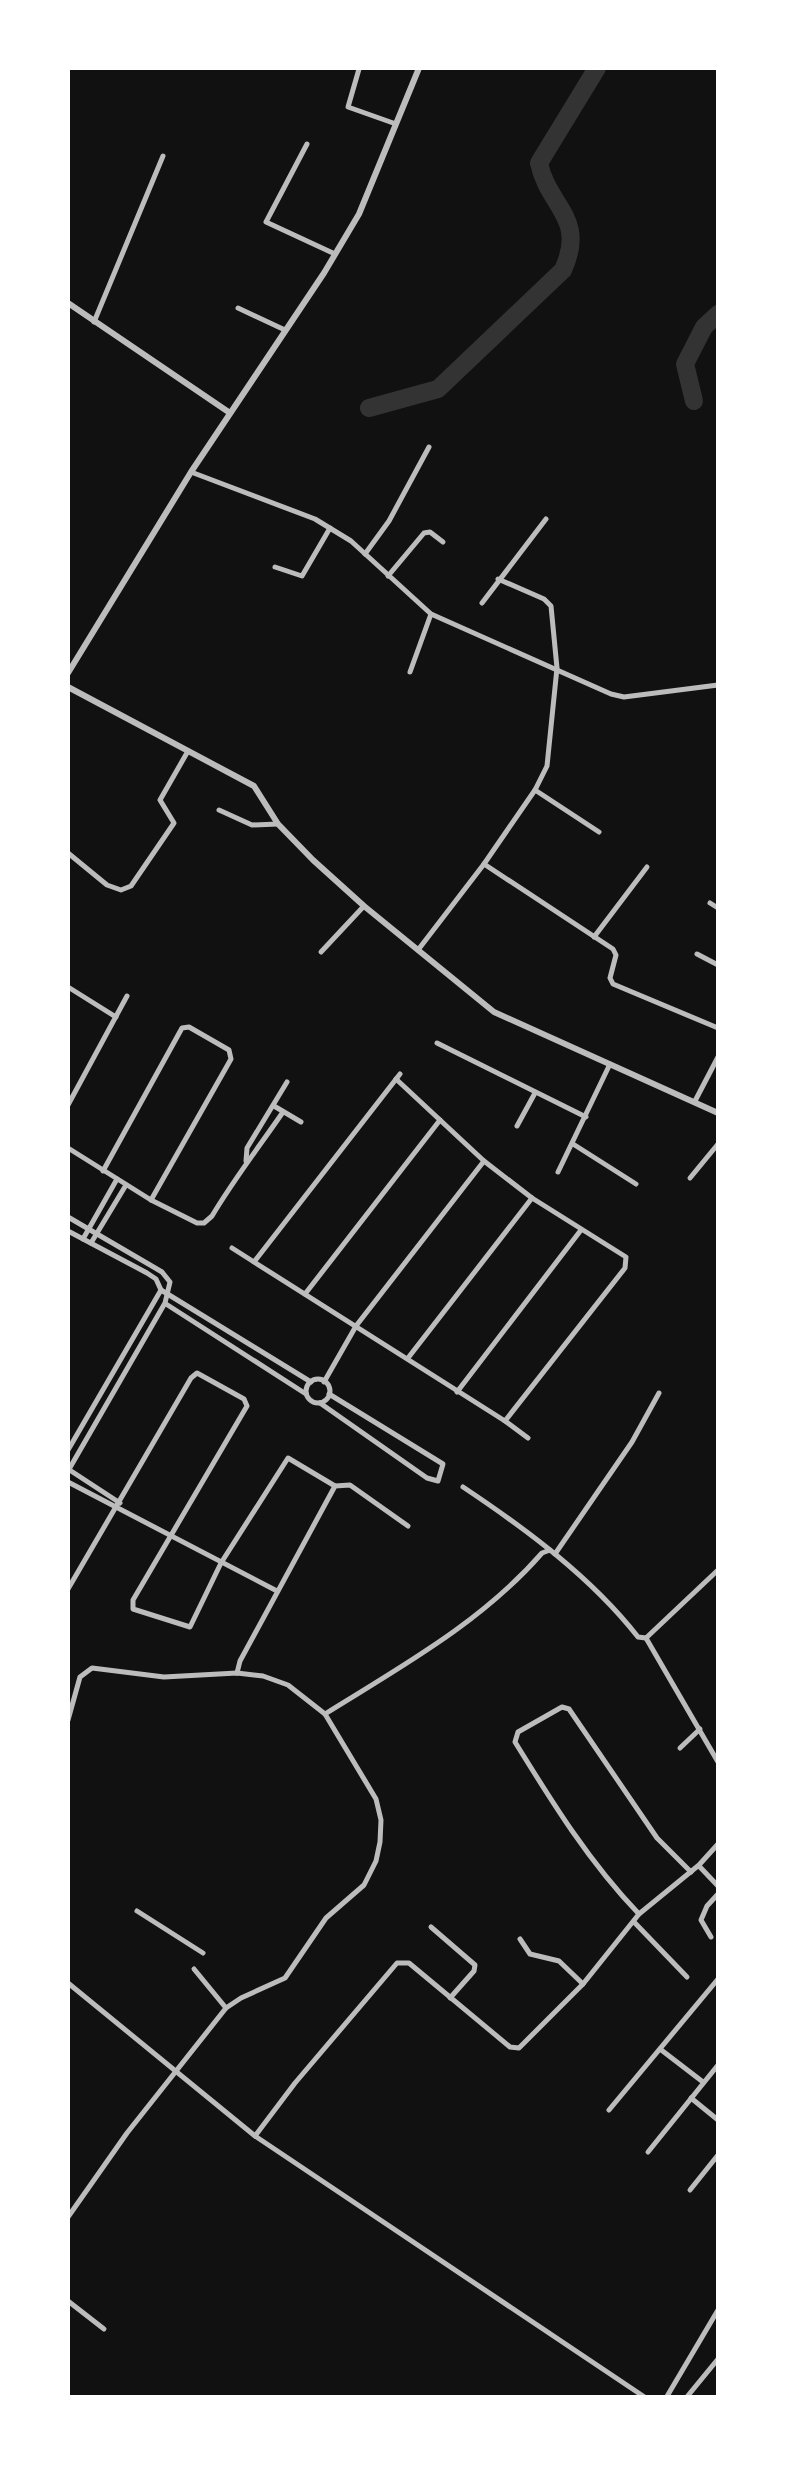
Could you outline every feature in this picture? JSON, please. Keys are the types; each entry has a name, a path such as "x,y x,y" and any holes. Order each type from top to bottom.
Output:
{"street":[{"path":"360,68 348,106 396,124"},
{"path":"68,673 191,472 359,214 419,68"},
{"path":"308,144 266,223 335,254"},
{"path":"94,322 162,156"},
{"path":"68,304 230,412"},
{"path":"238,308 284,330"},
{"path":"365,554 390,522 428,447"},
{"path":"191,472 330,528 431,614 620,697 718,685"},
{"path":"482,603 546,519"},
{"path":"275,567 302,576 330,528"},
{"path":"388,576 424,532 444,542"},
{"path":"418,950 535,790 550,754 557,668 549,602 498,580"},
{"path":"410,672 431,614"},
{"path":"68,687 254,786 278,824 364,906 494,1012 718,1113"},
{"path":"68,853 108,885 122,890 132,886 174,823 160,800 188,751"},
{"path":"535,790 599,832"},
{"path":"219,810 252,825 278,824"},
{"path":"484,864 616,952 610,978 614,984 718,1028"},
{"path":"594,937 646,868"},
{"path":"710,904 718,908"},
{"path":"321,952 364,906"},
{"path":"697,954 718,965"},
{"path":"68,988 116,1016"},
{"path":"68,1105 127,996"},
{"path":"103,1171 182,1028 188,1027 229,1050 231,1059 151,1200"},
{"path":"437,1044 586,1116"},
{"path":"695,1101 718,1056"},
{"path":"558,1172 610,1064"},
{"path":"254,1262 398,1076 484,1161 532,1198 626,1257 628,1263 505,1421"},
{"path":"246,1161 247,1148 287,1082"},
{"path":"516,1126 535,1093"},
{"path":"274,1106 301,1122"},
{"path":"68,1148 151,1200 204,1223 283,1112"},
{"path":"305,1294 440,1120"},
{"path":"574,1144 636,1184"},
{"path":"690,1178 718,1144"},
{"path":"324,1382 356,1326 484,1161"},
{"path":"82,1239 117,1179"},
{"path":"91,1243 126,1185"},
{"path":"408,1358 532,1198"},
{"path":"68,1216 165,1274 170,1282 170,1294 68,1470 124,1510 277,1591"},
{"path":"457,1392 581,1230"},
{"path":"68,1231 154,1277 161,1290 311,1382 324,1382"},
{"path":"232,1248 528,1438"},
{"path":"68,1450 161,1290"},
{"path":"157,1298 428,1478 440,1478 443,1464 329,1394 324,1382"},
{"path":"68,1589 194,1374 244,1400 246,1406 169,1535 132,1604 134,1610 189,1628 221,1563 288,1458 335,1486 350,1485 408,1526"},
{"path":"306,1394 311,1382"},
{"path":"325,1714 492,1605 542,1553 553,1552 632,1442 659,1393"},
{"path":"320,1403 329,1394"},
{"path":"68,1482 117,1503"},
{"path":"237,1674 240,1661 335,1486"},
{"path":"463,1487 553,1552 638,1637 646,1638"},
{"path":"646,1638 718,1570"},
{"path":"646,1638 718,1762"},
{"path":"68,1720 80,1677 92,1668 176,1678 237,1674 274,1679 298,1691 325,1714 380,1810 381,1828 376,1862 364,1885 326,1918 285,1978 226,2008 126,2134 68,2218"},
{"path":"638,1914 573,1833 515,1742 518,1732 562,1708 569,1709 657,1838 691,1872"},
{"path":"680,1748 700,1730"},
{"path":"255,2136 294,2083 398,1963 409,1963 510,2047 519,2048 583,1984 638,1914 691,1872 718,1844"},
{"path":"698,1865 718,1886"},
{"path":"711,1937 701,1920 718,1894"},
{"path":"137,1911 204,1953"},
{"path":"634,1922 687,1978"},
{"path":"431,1927 475,1967 450,1998"},
{"path":"520,1940 530,1954 559,1961 583,1984"},
{"path":"194,1969 226,2008"},
{"path":"609,2110 718,1978"},
{"path":"68,1984 255,2136 646,2398"},
{"path":"660,2049 704,2082"},
{"path":"648,2152 718,2068"},
{"path":"691,2098 718,2120"},
{"path":"690,2190 718,2155"},
{"path":"68,2198 77,2204"},
{"path":"68,2300 104,2329"},
{"path":"666,2398 718,2311"},
{"path":"686,2398 718,2359"}],"waterway":[{"path":"369,408 438,389 563,270 571,237 539,163 597,68"},
{"path":"694,401 685,364 704,327 718,314"}]}
